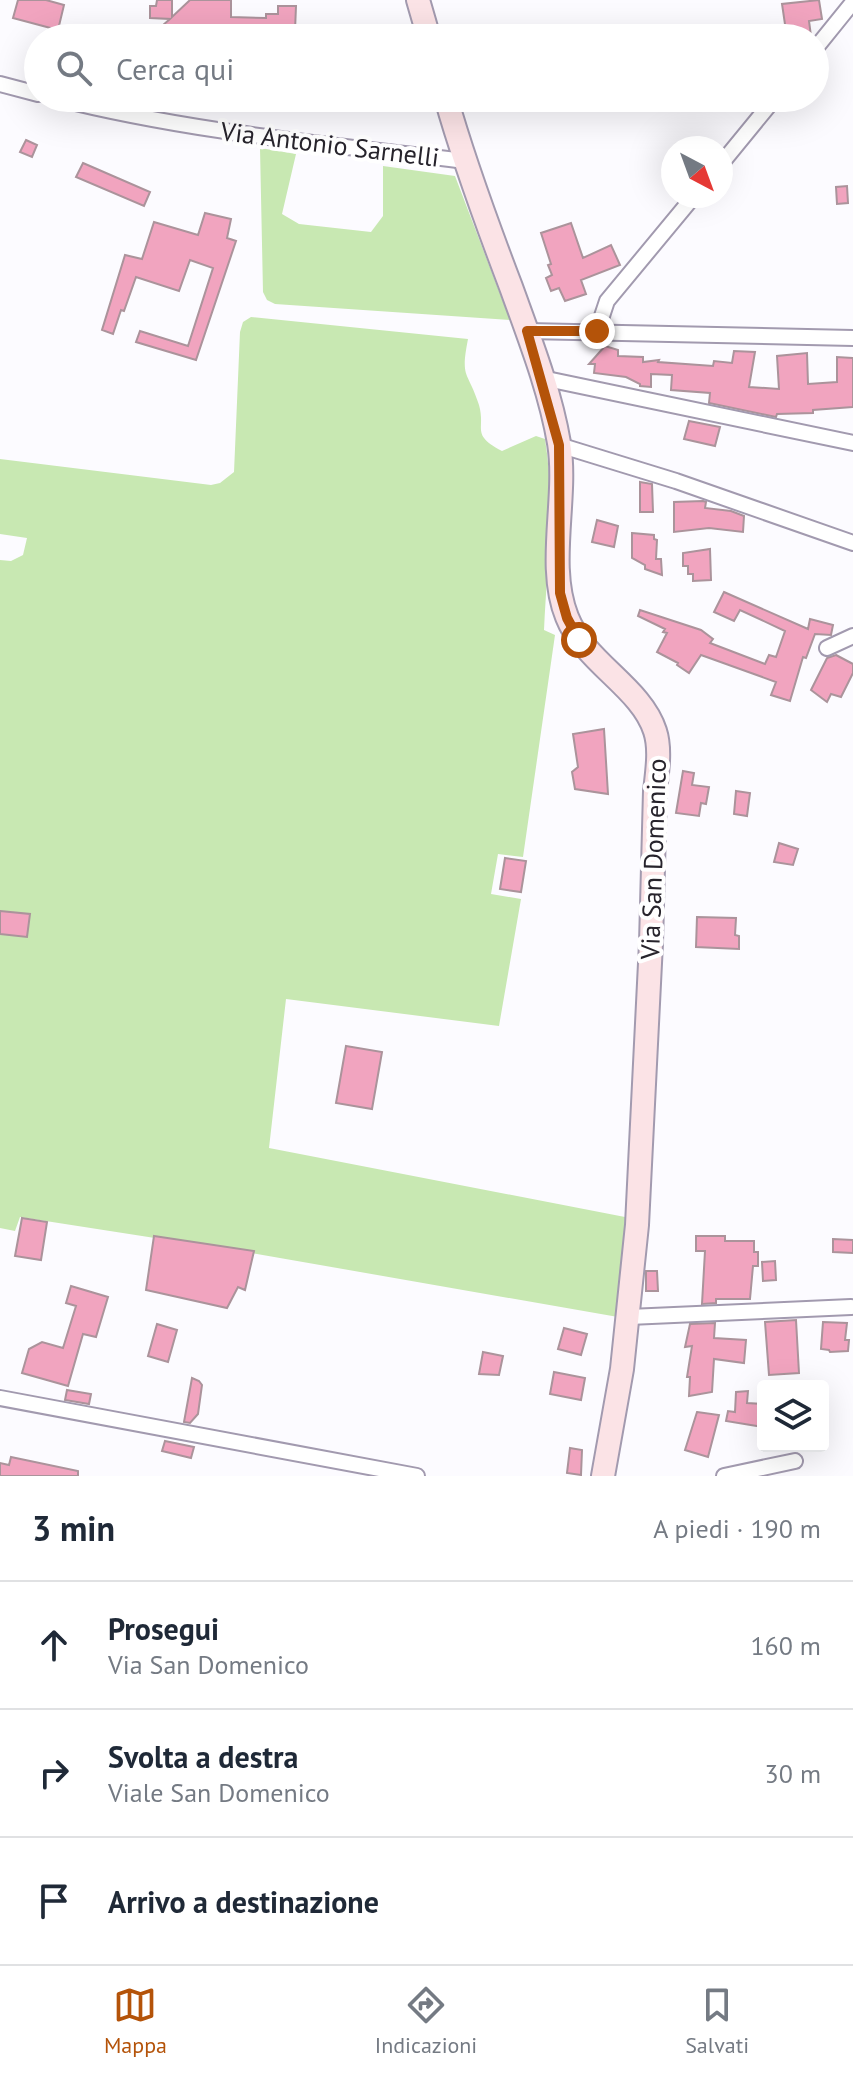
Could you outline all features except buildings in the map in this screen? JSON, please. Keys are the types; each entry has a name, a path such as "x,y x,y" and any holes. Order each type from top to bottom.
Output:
{"street":[{"path":"418,0 425,24"},
{"path":"829,32 853,2"},
{"path":"0,84 24,90"},
{"name":"Via Antonio Sarnelli","path":"109,112 227,131 464,161"},
{"name":"Via San Domenico","path":"450,112 464,161 527,331 559,445 560,593 567,618 579,640 638,702 656,734 658,770 642,1143 629,1317 603,1476"},
{"path":"733,149 764,112"},
{"path":"597,331 607,301 684,208"},
{"path":"527,331 853,338"},
{"path":"542,378 853,443"},
{"path":"559,445 676,481 853,543"},
{"path":"827,648 853,636"},
{"path":"629,1317 851,1307"},
{"path":"0,1398 417,1476"},
{"path":"724,1476 795,1461"}],"green space":[{"path":"260,148 296,154 282,214 299,224 371,232 383,216 383,166 455,176 510,320 275,304 267,300 263,292"},
{"path":"251,317 468,339 465,369 479,405 481,431 486,440 502,451 536,436 545,439 550,510 544,630 555,635 523,857 498,854 491,894 521,899 499,1026 286,999 269,1148 625,1217 618,1317 257,1254 20,1217 15,1231 0,1228 0,560 11,561 23,555 27,538 0,534 0,459 211,485 220,483 234,472 240,332 243,322"}],"route":[{"path":"579,640 567,618 560,593 559,445 527,331 597,331"}]}
